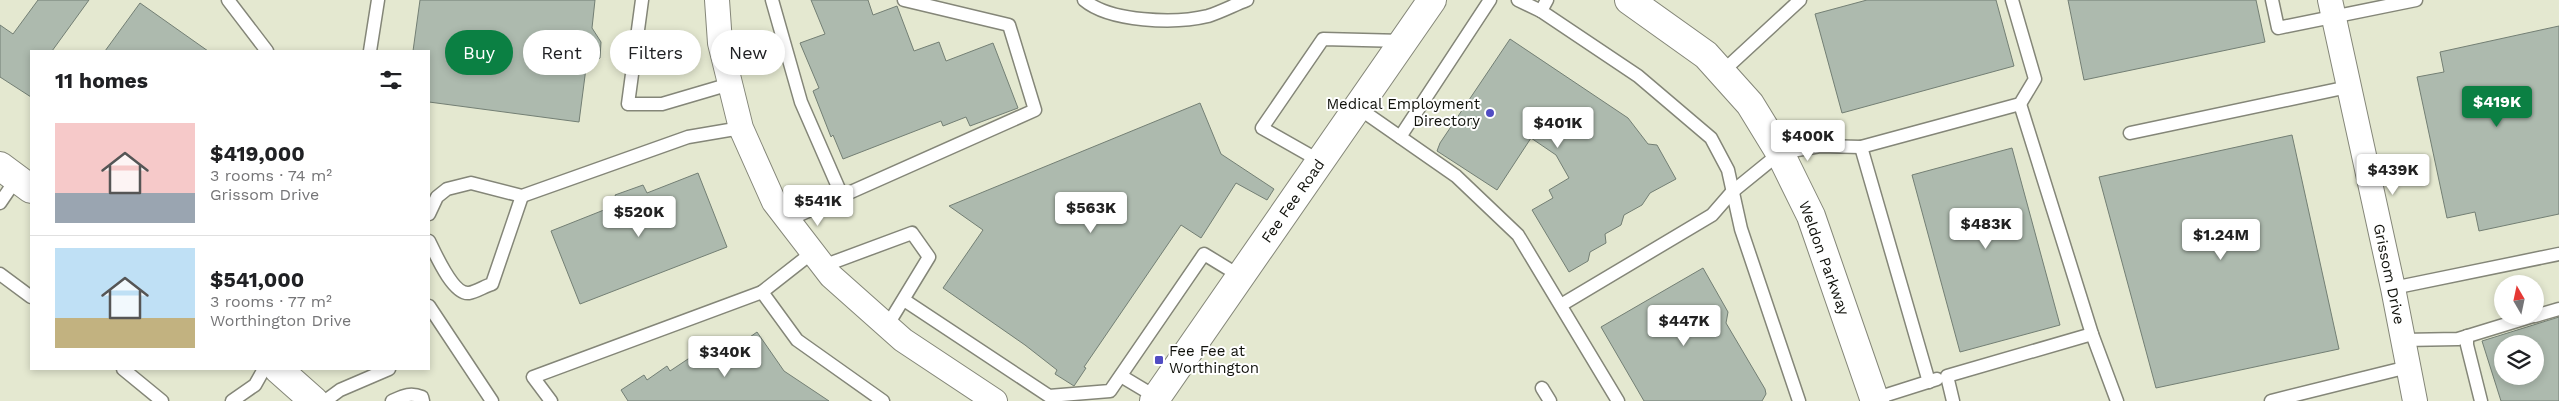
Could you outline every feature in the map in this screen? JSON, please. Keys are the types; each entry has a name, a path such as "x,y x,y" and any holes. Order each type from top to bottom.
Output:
{"street":[{"path":"717,0 720,43 741,128 774,202 831,276 903,340 995,401"},
{"name":"Fee Fee Road","path":"1155,399 1432,0"},
{"name":"Weldon Parkway","path":"1629,0 1706,55 1750,104 1780,153 1811,216 1875,400"},
{"name":"Grissom Drive","path":"2332,9 2393,288 2415,401"},
{"path":"279,370 314,401"}],"lane":[{"path":"228,0 266,50"},
{"path":"370,50 378,0"},
{"path":"642,0 628,104 662,104 730,84"},
{"path":"772,0 801,102 842,196"},
{"path":"788,220 1035,110 1009,25 904,0"},
{"path":"1084,0 1095,9 1126,16 1170,20 1207,16 1247,0"},
{"path":"1400,136 1490,0"},
{"path":"1518,0 1544,6 1638,76 1711,138 1728,170 1741,229 1799,401"},
{"path":"1722,72 1800,0"},
{"path":"1561,305 1712,215 1732,192 1780,153 1820,146 1861,147 2020,104 2036,79 2012,0"},
{"path":"2272,0 2278,28 2332,9 2416,0"},
{"path":"1320,161 1262,128 1323,39 1403,41"},
{"path":"2130,133 2348,87"},
{"path":"2020,104 2092,334 2117,401"},
{"path":"1358,107 1456,176 1518,236 1618,401"},
{"path":"430,212 437,197 447,189 471,183 522,196 688,138 741,128"},
{"path":"1861,147 1929,382"},
{"path":"0,203 16,178"},
{"path":"430,243 440,263 458,290 468,293 492,284 522,196"},
{"path":"551,401 533,377 762,292 818,259 912,233 930,257 887,326"},
{"path":"904,300 1049,396 1110,391 1204,254 1240,276"},
{"path":"2393,288 2559,254"},
{"path":"0,274 30,296"},
{"path":"762,292 797,340 882,401"},
{"path":"430,308 492,401"},
{"path":"2544,313 2559,309"},
{"path":"2403,340 2458,339 2504,325"},
{"path":"1875,400 1947,376 2092,334"},
{"path":"2468,336 2467,345 2481,401"},
{"path":"2271,401 2408,367"},
{"path":"124,370 162,401"},
{"path":"232,401 255,385 263,370"},
{"path":"325,401 340,390 386,370"},
{"path":"1120,376 1155,399"},
{"path":"1947,376 1953,401"},
{"path":"1542,388 1550,401"},
{"path":"392,401 406,394 422,397 423,401"}],"shaded area":[{"path":"0,0 2559,0 2559,401 0,401"}],"building":[{"path":"38,0 89,0 53,50 30,50 30,96 0,77 0,25 13,34"},
{"path":"420,0 595,0 593,30 523,30 523,75 585,75 579,122 430,102 430,50 413,50"},
{"path":"811,0 868,0 873,15 897,6 914,51 939,42 946,61 993,43 1018,108 970,126 966,117 943,126 941,121 843,159 833,135 831,137 813,91 819,88 800,43 825,34"},
{"path":"1867,0 1996,0 2014,66 1842,113 1815,14"},
{"path":"2068,0 2256,0 2265,42 2084,80"},
{"path":"140,3 207,50 106,50"},
{"path":"2559,26 2559,214 2479,231 2475,212 2447,218 2417,77 2444,72 2440,52"},
{"path":"1510,39 1628,118 1648,144 1657,145 1676,179 1650,193 1642,205 1624,215 1621,225 1605,234 1606,243 1590,252 1588,261 1569,272 1532,210 1553,198 1549,190 1569,178 1556,155 1531,138 1497,190 1437,151 1440,143"},
{"path":"1200,103 1221,154 1274,189 1267,200 1236,183 1201,238 1181,225 1084,367 1086,368 1074,386 1055,374 1057,370 1025,345 943,288 983,230 949,206"},
{"path":"2292,135 2339,349 2156,388 2099,177"},
{"path":"2012,148 2060,325 1960,352 1912,175"},
{"path":"698,173 727,247 580,304 551,231 619,204 615,195 643,185 647,193"},
{"path":"1703,268 1728,312 1726,323 1765,389 1766,394 1762,401 1644,401 1601,327"},
{"path":"2559,317 2559,401 2501,401 2496,385 2544,385 2544,335 2501,335 2533,325 2544,325 2544,322"},
{"path":"757,332 784,371 829,401 628,401 621,390 644,375 647,380 667,366 670,371 691,357 693,361 713,348 717,353 736,339 740,344"},
{"path":"2494,337 2494,379 2482,341"}],"place":[{"name":"Medical Employment Directory","path":"1490,113"},
{"name":"Fee Fee at Worthington","path":"1159,360"}]}
